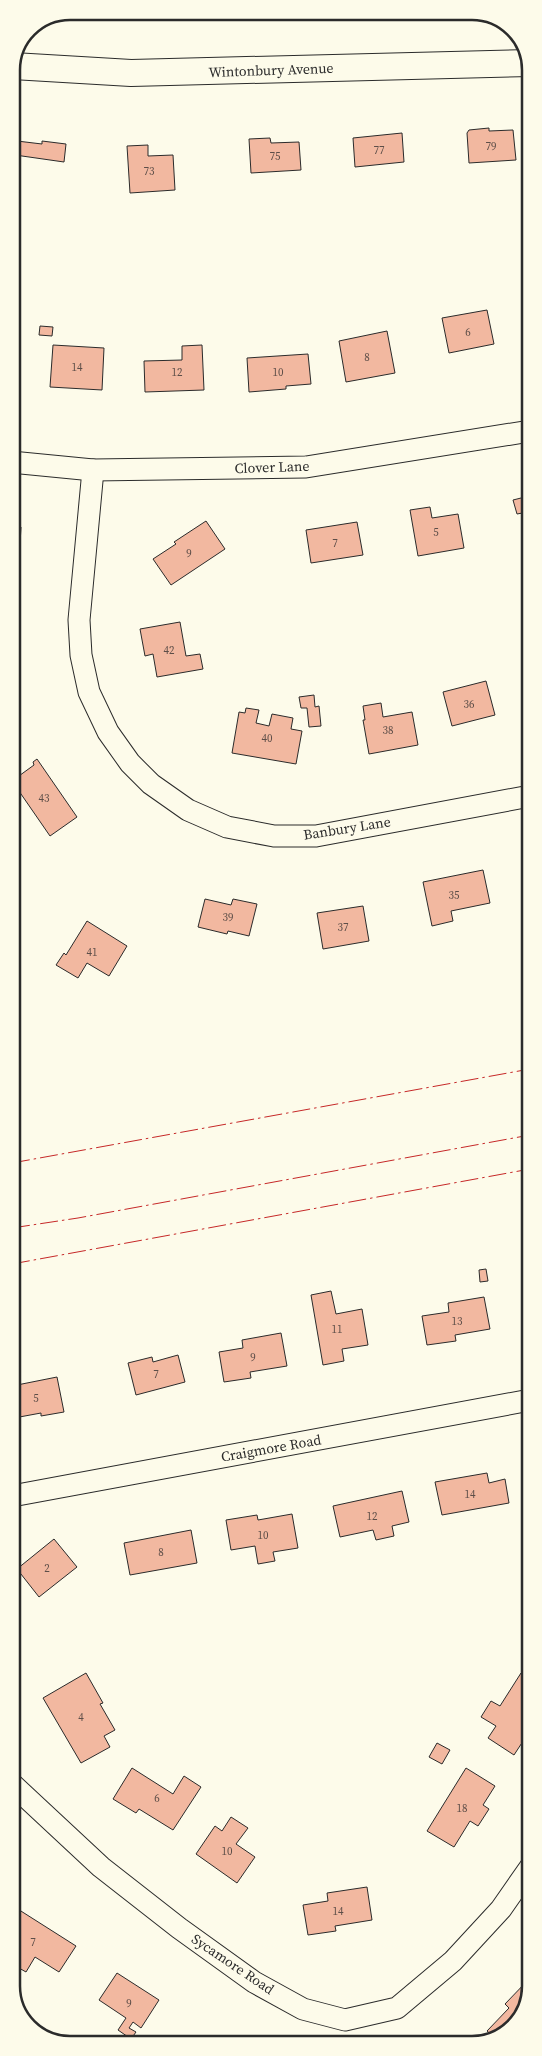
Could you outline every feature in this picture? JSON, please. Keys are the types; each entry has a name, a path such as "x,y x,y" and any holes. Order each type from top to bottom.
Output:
{"street":[{"name":"Wintonbury Avenue","path":"20,66 132,73 521,63"},
{"name":"Clover Lane","path":"20,463 93,470 306,467 522,432"},
{"name":"Banbury Lane","path":"93,470 79,620 80,655 89,692 108,732 130,763 151,784 188,810 227,827 274,836 316,836 522,797"},
{"name":"Craigmore Road","path":"20,1495 522,1401"},
{"name":"Sycamore Road","path":"20,1791 101,1867 179,1928 254,1982 303,2009 345,2020 397,2008 453,1961 501,1909 522,1879"}],"building":[{"path":"489,128 489,131 513,130 516,160 469,163 467,133 469,130"},
{"path":"402,133 404,162 355,167 353,138"},
{"path":"270,138 271,143 299,142 301,170 251,173 249,139"},
{"path":"20,141 42,144 42,141 66,144 64,162 20,156"},
{"path":"148,145 148,156 173,155 175,190 130,193 127,146"},
{"path":"487,310 494,344 449,353 442,318"},
{"path":"40,326 53,327 52,336 39,335"},
{"path":"387,331 395,373 346,382 339,341"},
{"path":"53,345 104,348 102,390 50,387"},
{"path":"202,345 204,390 145,392 144,361 182,360 182,346"},
{"path":"308,354 311,384 286,386 286,389 249,392 247,358"},
{"path":"522,498 522,513 517,514 513,500"},
{"path":"430,507 432,518 458,514 464,548 418,556 410,510"},
{"path":"206,521 225,549 171,585 153,559 176,544 174,542"},
{"path":"357,522 363,555 311,563 306,530"},
{"path":"180,622 186,656 200,654 203,669 157,677 153,654 145,656 140,629"},
{"path":"486,681 495,715 452,726 443,692"},
{"path":"314,695 315,707 319,706 321,726 309,727 307,708 301,708 299,697"},
{"path":"381,703 383,717 412,712 418,745 369,754 363,720 365,720 363,706"},
{"path":"246,708 259,710 256,723 269,726 272,714 293,718 291,729 302,731 296,764 232,753 239,712 245,713"},
{"path":"37,759 77,817 50,836 20,793 20,775 34,765 33,762"},
{"path":"483,870 490,903 451,911 453,921 432,926 423,882"},
{"path":"205,899 231,905 233,899 257,904 249,936 228,931 227,934 198,927"},
{"path":"363,906 369,941 323,949 317,913"},
{"path":"87,921 127,946 109,976 87,963 78,978 56,965 64,953 66,955"},
{"path":"486,1269 488,1281 480,1282 479,1270"},
{"path":"331,1291 336,1314 362,1309 368,1345 342,1349 344,1361 323,1365 311,1295"},
{"path":"484,1297 490,1329 455,1335 456,1341 427,1345 422,1316 449,1312 448,1303"},
{"path":"281,1333 287,1366 250,1372 251,1378 224,1382 219,1352 243,1348 242,1340"},
{"path":"178,1355 185,1382 136,1395 128,1363 152,1357 153,1362"},
{"path":"57,1377 64,1412 41,1416 41,1413 20,1417 20,1384"},
{"path":"487,1473 489,1483 505,1479 509,1503 442,1515 435,1482"},
{"path":"402,1491 409,1522 392,1526 394,1536 376,1540 373,1530 340,1537 333,1506"},
{"path":"292,1514 298,1548 273,1552 275,1561 258,1564 255,1546 231,1550 226,1520 257,1515 258,1520"},
{"path":"191,1530 197,1563 130,1575 124,1543"},
{"path":"54,1539 77,1567 39,1597 20,1573 20,1567"},
{"path":"86,1673 103,1703 100,1704 115,1730 104,1736 110,1747 81,1763 43,1698"},
{"path":"522,1674 522,1743 514,1755 488,1738 496,1726 481,1717 491,1701 500,1706"},
{"path":"437,1743 450,1750 442,1764 429,1757"},
{"path":"132,1768 173,1794 184,1776 201,1787 173,1830 139,1809 136,1813 113,1799"},
{"path":"466,1768 495,1786 483,1805 489,1809 478,1826 470,1821 454,1847 427,1831"},
{"path":"231,1817 248,1828 236,1844 255,1857 237,1883 196,1854 215,1826 222,1831"},
{"path":"367,1887 372,1920 335,1926 336,1931 308,1935 303,1905 328,1901 327,1893"},
{"path":"20,1910 76,1946 59,1972 35,1957 26,1972 20,1969"},
{"path":"117,1973 159,2000 141,2028 133,2022 129,2028 136,2032 133,2036 127,2036 118,2030 126,2018 99,2000"},
{"path":"522,1986 517,2008 512,2016 505,2024 489,2033 487,2031 509,2008 505,2004"}],"power":[{"path":"20,1162 522,1070"},
{"path":"20,1227 78,1218 522,1136"},
{"path":"20,1263 522,1170"}]}
